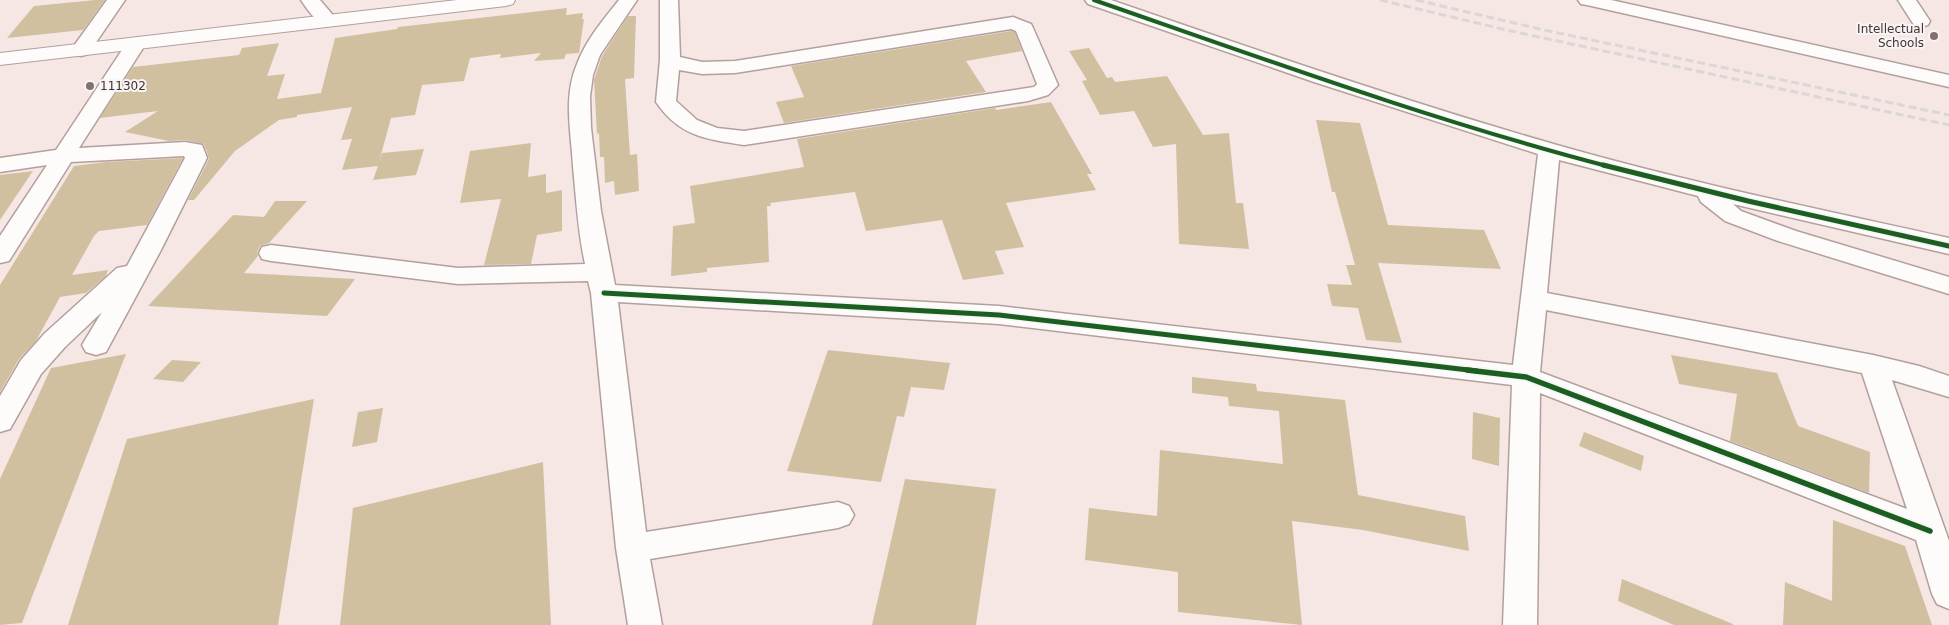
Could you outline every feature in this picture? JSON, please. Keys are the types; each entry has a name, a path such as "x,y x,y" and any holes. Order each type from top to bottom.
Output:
{"highway":[{"path":"0,59 506,0"}],"street":[{"path":"81,50 116,0"},
{"path":"310,0 329,21"},
{"path":"628,0 595,48 583,73 578,101 588,206 601,282 632,548 645,625"},
{"path":"669,0 670,60 666,102 689,125 713,134 744,138 1028,95 1041,91 1048,85 1024,28 1013,23 735,67 708,69 688,67 670,60"},
{"path":"1094,0 1262,60 1549,150 1701,191 1949,246"},
{"path":"1587,0 1949,81"},
{"path":"1907,0 1920,21"},
{"path":"0,255 135,44"},
{"path":"0,165 64,156 194,150 196,158 149,250 96,345"},
{"path":"1520,625 1526,376 1549,150"},
{"path":"1701,191 1733,216 1778,233 1949,286"},
{"path":"0,421 32,367 55,340 108,292 149,250"},
{"path":"271,253 458,276 601,282 999,315 1526,376 1930,531"},
{"path":"1535,299 1873,365 1919,376 1949,387"},
{"path":"1873,365 1930,531 1949,594"},
{"path":"632,548 838,514"}],"building":[{"path":"105,0 83,30 7,38 34,6"},
{"path":"567,8 566,15 583,13 582,19 584,19 579,53 566,54 564,59 534,61 541,53 500,58 501,54 470,58 464,81 422,85 415,115 391,118 379,162 382,153 424,149 416,175 373,180 378,166 342,170 352,139 341,140 352,107 297,115 297,117 279,120 235,151 194,200 188,200 209,159 204,144 185,140 169,141 125,132 158,111 100,118 133,67 239,55 242,48 279,43 267,76 285,74 277,99 321,93 335,38 397,29 398,27"},
{"path":"628,16 636,16 634,78 625,79 630,155 637,154 639,191 615,195 614,181 605,183 604,157 600,157 594,80 602,56"},
{"path":"1011,31 1015,32 1022,51 966,61 986,92 784,123 776,102 804,97 791,66"},
{"path":"1089,48 1107,78 1112,77 1115,82 1167,76 1203,135 1229,133 1236,203 1243,203 1249,249 1179,244 1176,144 1153,147 1134,111 1100,115 1082,81 1087,80 1069,51"},
{"path":"1051,102 1092,174 1087,174 1096,190 1006,203 1024,247 995,251 1004,274 963,280 942,220 866,231 855,192 770,203 771,206 767,206 769,262 707,268 707,272 671,276 673,226 695,223 690,186 804,167 797,139 995,108 996,110"},
{"path":"1316,120 1360,123 1388,225 1484,230 1501,269 1378,263 1402,343 1366,340 1358,308 1332,306 1327,284 1352,285 1346,265 1355,265 1335,192 1332,192"},
{"path":"531,143 528,177 546,174 546,193 562,190 562,231 537,235 531,264 484,265 501,199 460,203 470,151"},
{"path":"183,158 147,225 99,231 94,236 72,275 108,270 106,276 86,293 60,297 36,341 19,359 0,392 0,285 74,166 106,162"},
{"path":"33,171 0,220 0,175"},
{"path":"275,201 307,201 269,243 260,246 257,252 258,256 244,273 355,279 327,316 148,306 233,215 264,217"},
{"path":"828,350 950,363 944,390 911,387 904,417 897,416 881,482 787,471"},
{"path":"126,354 22,623 0,625 0,479 51,368"},
{"path":"1671,355 1777,373 1798,426 1870,452 1869,493 1730,441 1737,394 1679,384"},
{"path":"172,360 201,362 183,382 153,379"},
{"path":"1192,377 1256,384 1257,391 1345,400 1358,495 1465,516 1469,551 1363,530 1292,521 1302,625 1178,612 1178,572 1085,560 1089,508 1157,516 1160,450 1283,464 1279,411 1229,406 1228,397 1192,393"},
{"path":"314,399 278,625 68,625 127,439"},
{"path":"383,408 377,442 352,447 358,412"},
{"path":"1473,412 1500,418 1499,466 1472,459"},
{"path":"1584,432 1644,456 1641,471 1579,446"},
{"path":"543,462 551,625 340,625 353,508"},
{"path":"905,479 996,489 976,625 872,625"},
{"path":"1833,520 1905,546 1932,625 1783,625 1785,582 1832,601"},
{"path":"1622,579 1733,625 1674,625 1618,601"}],"railway":[{"path":"1380,0 1511,31 1949,125"},
{"path":"1416,0 1544,30 1949,115"}],"cycle path":[{"path":"1094,0 1321,78 1549,150 1698,189 1949,246"},
{"path":"604,293 999,315 1526,377 1930,531"}],"place":[{"name":"Intellectual Schools","path":"1934,36"},
{"name":"111302","path":"90,86"}]}
